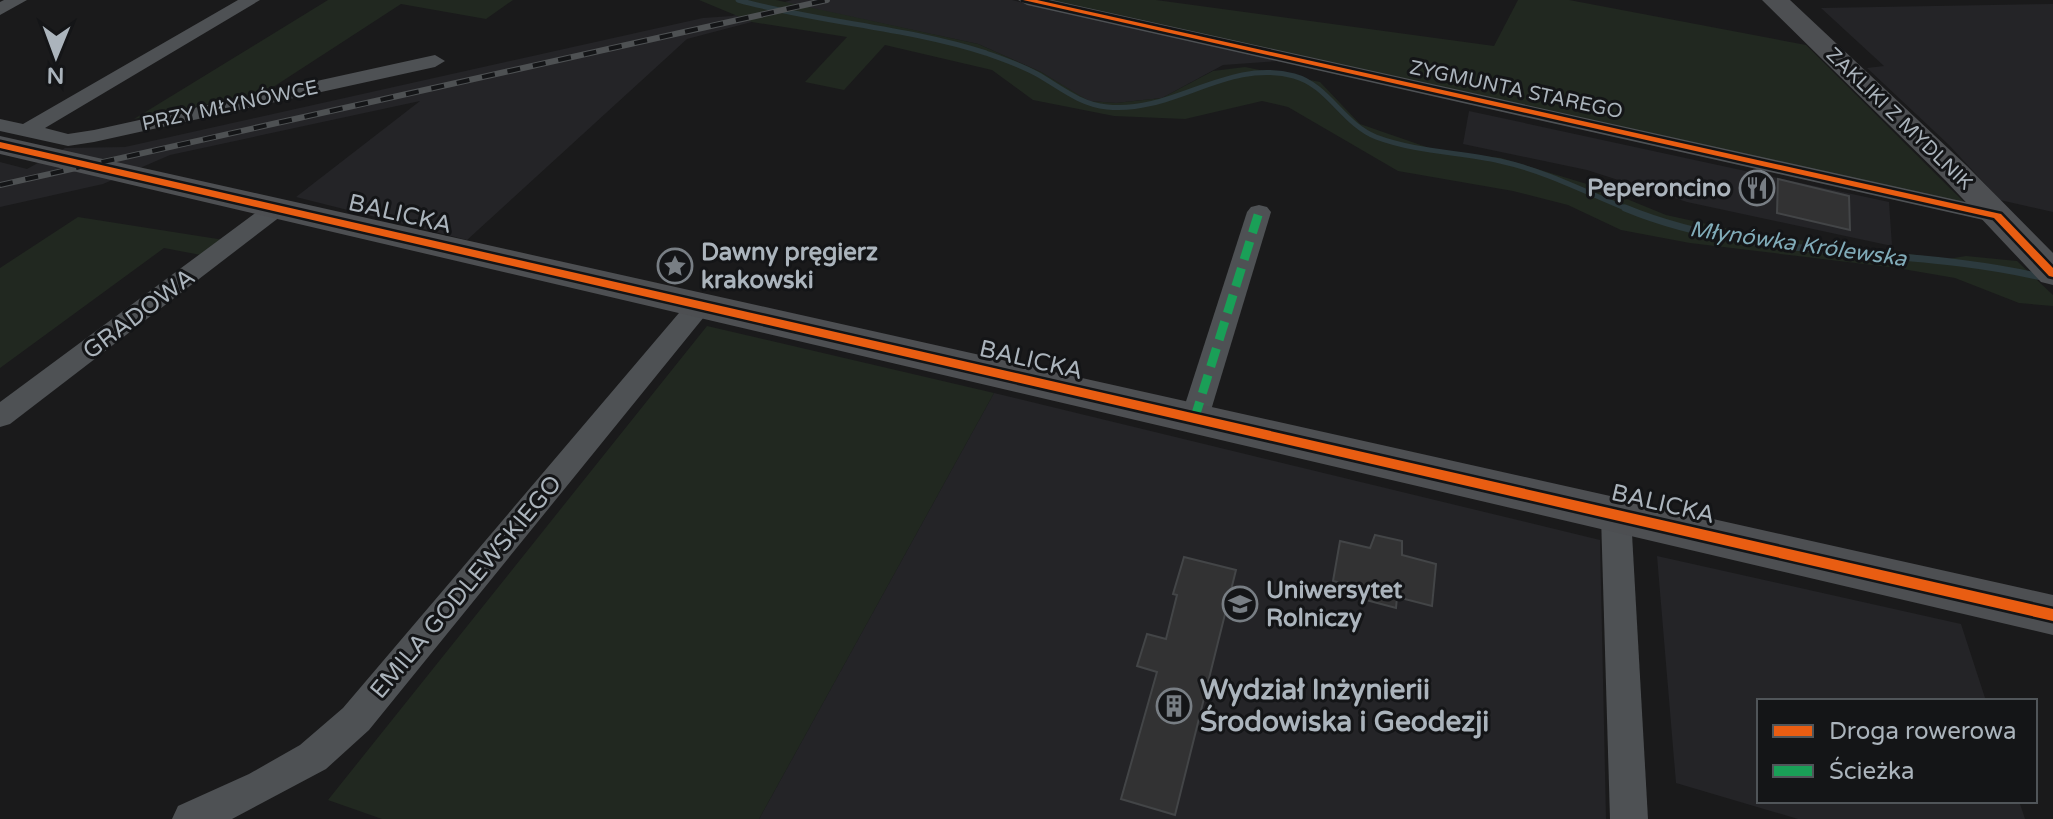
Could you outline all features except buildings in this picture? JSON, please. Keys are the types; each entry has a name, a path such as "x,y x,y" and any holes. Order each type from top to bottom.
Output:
{"street":[{"path":"0,9 18,0"},
{"path":"12,138 251,0"},
{"name":"ZYGMUNTA STAREGO","path":"1027,0 1997,216"},
{"name":"ZAKLIKI Z MYDLNIK","path":"1775,0 2052,273"},
{"name":"PRZY MŁYNÓWCE","path":"0,125 12,138 68,140 435,61"},
{"name":"BALICKA","path":"12,138 277,208 2053,615"},
{"name":"GRADOWA","path":"0,417 277,208"},
{"path":"1194,420 1259,212"},
{"name":"EMILA GODLEWSKIEGO","path":"191,819 262,786 313,757 356,719 699,306"},
{"path":"1616,516 1629,819"}],"shaded area":[{"path":"328,0 513,0 486,19 401,4 264,93 134,119"},
{"path":"699,0 776,0 978,44 1041,72 1089,101 1116,103 1162,98 1213,71 1245,67 1320,82 1360,124 1435,150 1501,158 1600,188 1666,215 1753,234 1948,259 1966,256 2017,261 2053,295 2053,306 2019,303 1955,278 1690,243 1621,230 1568,205 1513,191 1398,171 1288,107 1262,101 1185,119 1114,116 1033,100 992,70 885,45 844,90 805,82 847,37 752,22"},
{"path":"792,0 1012,0 1278,61 1223,65 1162,98 1116,103 1088,101 1041,72 978,44 823,11 763,19 687,39 467,240 296,197 420,101 170,155 103,184 0,207 0,162 27,169 65,148 125,147 703,18 732,16"},
{"path":"1050,0 1156,0 1494,46 1518,0 1569,0 1806,45 1966,204"},
{"path":"2053,4 2053,212 2000,200 1949,145 1867,68 1884,66 1821,8"},
{"path":"1469,111 1889,202 1892,246 1687,202 1587,170 1463,144"},
{"path":"78,217 224,240 206,256 164,248 0,368 0,268"},
{"path":"707,326 994,393 759,819 382,819 328,800"},
{"name":"Uniwersytet Rolniczy","path":"994,393 1600,540 1606,819 759,819"},
{"path":"1657,556 1961,624 1985,699 1757,699 1757,803 2020,803 2025,819 1798,819 1676,783"}],"waterway":[{"name":"Młynówka Królewska","path":"738,0 956,44 1018,65 1079,99 1107,107 1155,103 1246,74 1269,72 1294,76 1317,88 1354,123 1376,137 1406,146 1517,165 1627,209"},
{"name":"Młynówka Królewska","path":"1627,209 1676,226 1729,238 1946,261 2053,280"}],"railway":[{"path":"0,185 827,0"}],"marked path":[{"path":"1194,420 1259,212"}],"cycle path":[{"path":"1027,0 1997,216 2053,274"},
{"path":"0,145 2053,615"}],"place":[{"name":"Peperoncino","path":"1757,188"},
{"name":"Dawny pręgierz krakowski","path":"675,266"},
{"name":"Uniwersytet Rolniczy","path":"1240,604"},
{"name":"Wydział Inżynierii Środowiska i Geodezji","path":"1174,706"}]}
